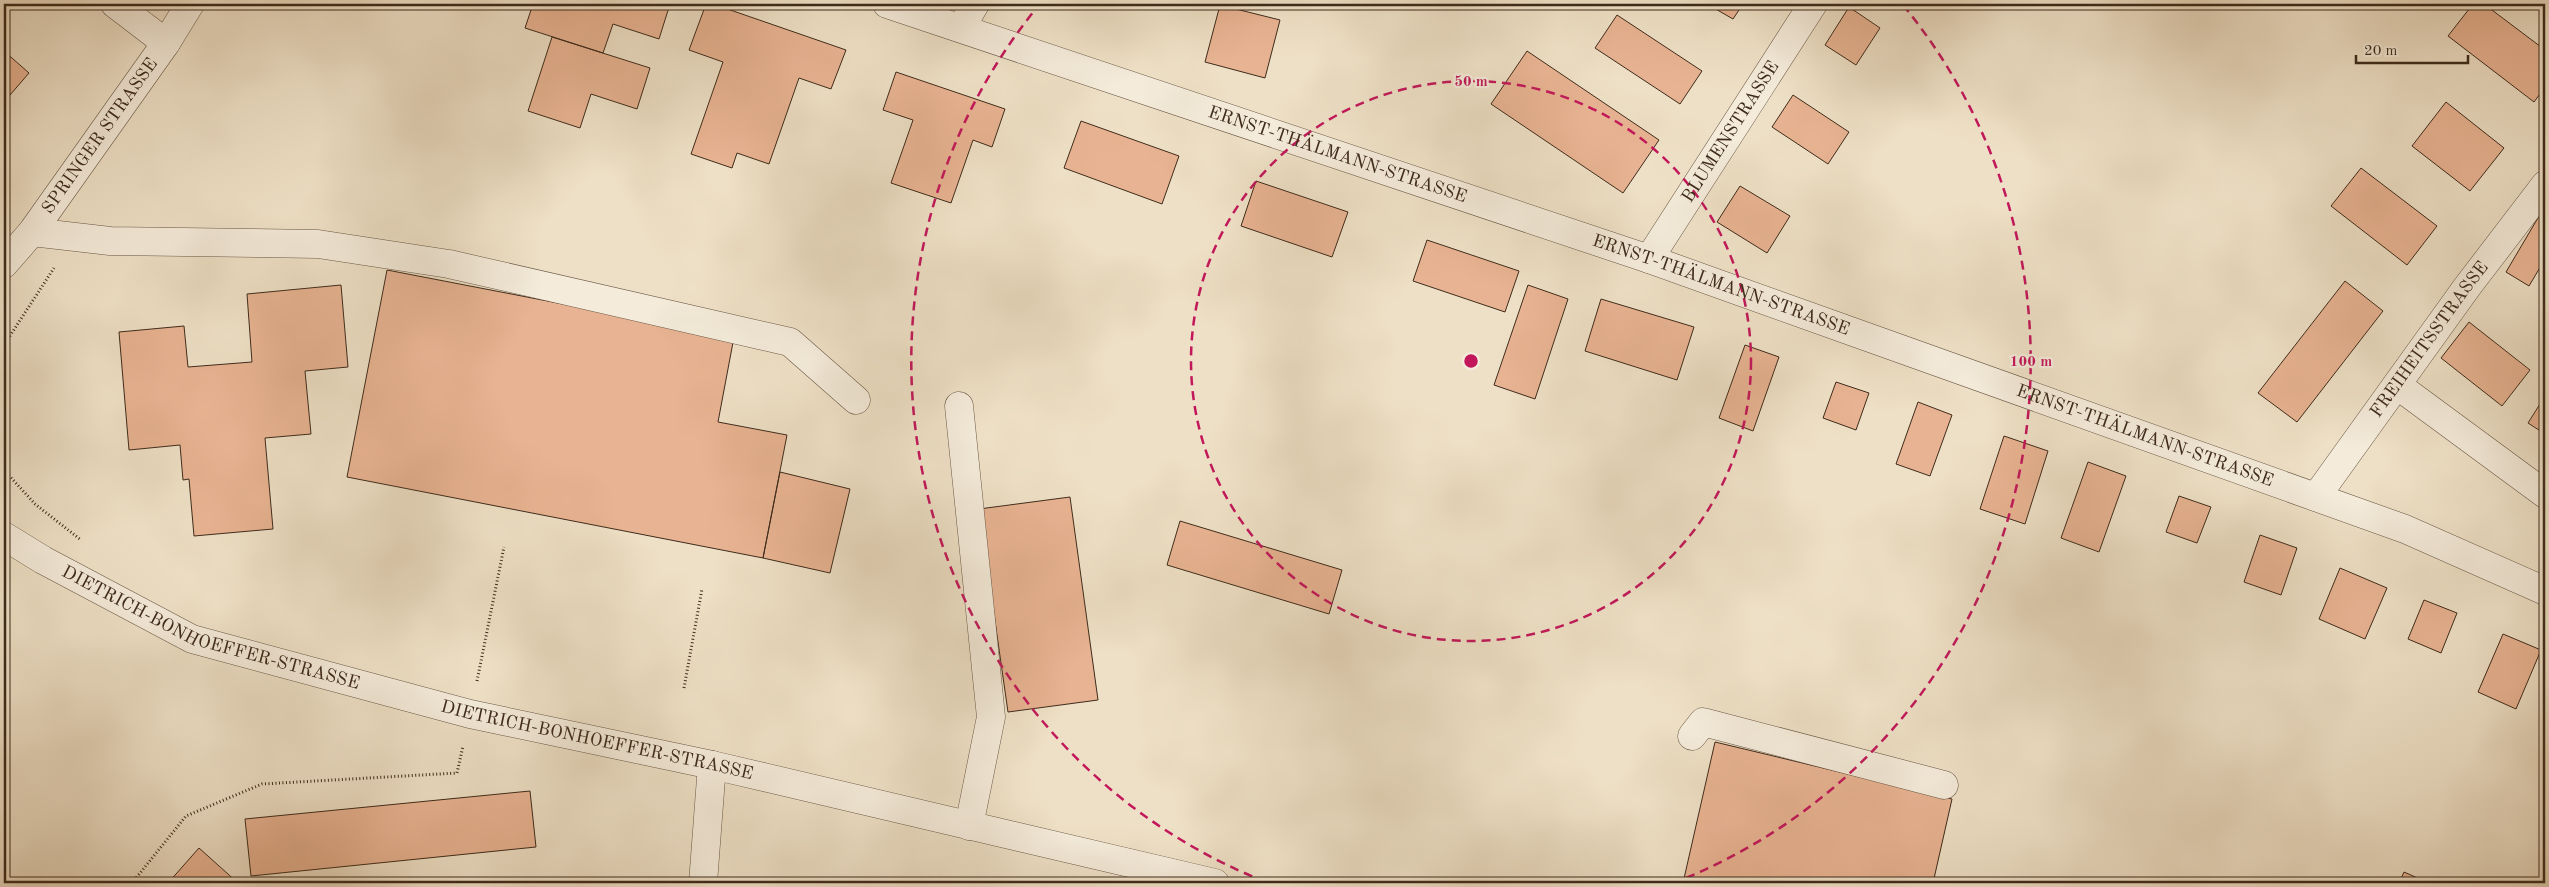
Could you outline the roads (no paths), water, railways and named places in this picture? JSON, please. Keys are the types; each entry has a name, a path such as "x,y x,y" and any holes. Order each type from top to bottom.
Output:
{"street":[{"path":"115,4 166,43"},
{"name":"SPRINGER STRASSE","path":"4,264 32,232 166,43 190,4"},
{"name":"ERNST-THÄLMANN-STRASSE","path":"887,4 1649,259 2405,529 2545,591"},
{"path":"961,28 975,4"},
{"name":"BLUMENSTRASSE","path":"1649,259 1813,4"},
{"name":"FREIHEITSSTRASSE","path":"2316,497 2396,385 2545,185"},
{"path":"32,232 110,241 318,244 449,264 790,342 856,400"},
{"path":"2396,385 2545,494"},
{"path":"959,406 991,717 969,826"},
{"name":"DIETRICH-BONHOEFFER-STRASSE","path":"4,536 43,560 192,639 470,714 712,765 1215,883"},
{"path":"1692,736 1703,722 1944,785"},
{"path":"703,883 712,765"}]}
